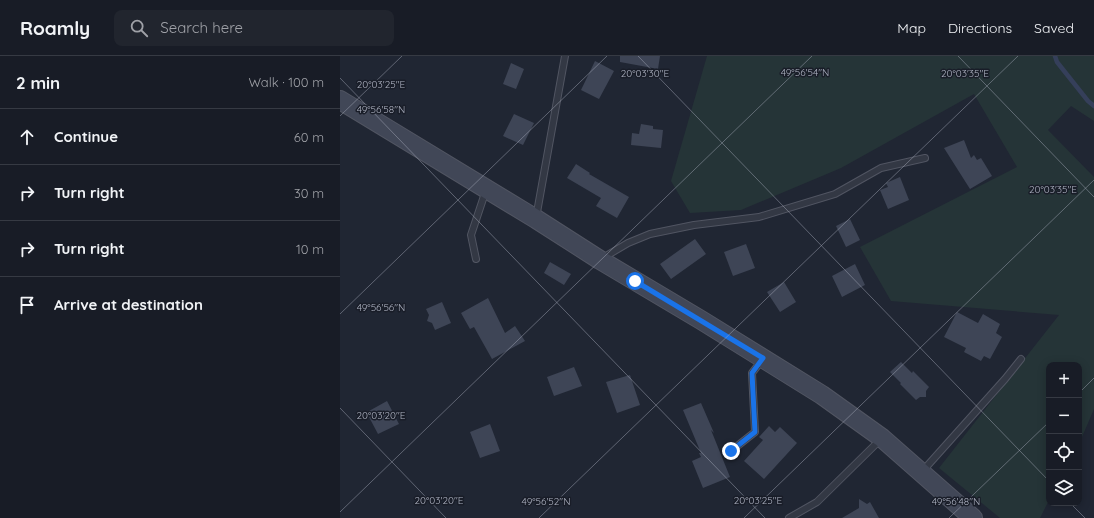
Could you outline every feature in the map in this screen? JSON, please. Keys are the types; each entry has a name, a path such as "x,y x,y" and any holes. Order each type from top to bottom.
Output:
{"main road":[{"path":"340,100 822,395 882,438 973,518"}],"lane":[{"path":"536,219 565,56"},
{"path":"600,260 628,244 650,234 694,225 759,217 835,194 880,168 925,158"},
{"path":"476,259 471,235 486,189"},
{"path":"731,451 755,432 752,373 763,358"},
{"path":"922,474 928,465 1021,359"},
{"path":"789,518 817,502 882,438"}],"shaded area":[{"path":"707,56 1094,56 1094,121 1071,106 1048,130 1094,177 1094,409 1082,437 1082,362 1046,362 1046,506 1040,518 1000,518 939,468 1059,315 891,301 860,247 1017,167 974,94 841,168 741,210 690,213 671,181"}],"building":[{"path":"620,56 660,56 658,69 620,62"},
{"path":"595,61 614,71 599,99 581,90"},
{"path":"511,63 524,69 516,89 503,84"},
{"path":"514,114 534,123 523,145 503,136"},
{"path":"641,124 653,126 653,129 663,130 661,148 631,145 632,133 639,134"},
{"path":"964,140 971,158 974,155 977,160 981,158 992,176 970,189 944,148"},
{"path":"576,164 590,173 589,174 629,197 617,218 596,206 601,198 567,178"},
{"path":"900,177 909,200 888,209 880,190 888,187 886,183"},
{"path":"850,219 860,240 846,247 836,226"},
{"path":"695,239 706,254 671,279 660,264"},
{"path":"746,244 755,268 733,276 724,252"},
{"path":"550,262 571,274 564,285 544,273"},
{"path":"855,264 865,285 842,297 832,276"},
{"path":"784,282 796,302 780,312 767,292"},
{"path":"488,298 505,333 515,326 525,341 492,359 474,327 470,329 461,313"},
{"path":"442,302 451,323 435,330 432,323 427,321 429,315 426,309"},
{"path":"957,312 978,323 983,314 1000,324 996,333 1002,337 990,359 984,356 981,361 964,352 966,348 944,337"},
{"path":"901,362 912,373 913,371 929,387 926,391 926,397 920,397 916,400 890,372"},
{"path":"574,367 582,386 554,396 547,377"},
{"path":"630,375 640,405 617,413 606,382"},
{"path":"387,401 399,424 378,434 369,417 372,415 369,411"},
{"path":"701,403 730,477 703,488 692,461 701,457 699,453 701,453 683,410"},
{"path":"490,424 500,451 480,458 470,432"},
{"path":"769,426 775,432 780,427 797,443 764,479 744,461 763,440 759,437"},
{"path":"859,499 867,504 870,502 879,518 842,518 859,508"}],"waterway":[{"path":"1055,56 1057,62 1088,101 1094,106"}],"route":[{"path":"635,281 763,358 752,373 755,432 731,451"}]}
